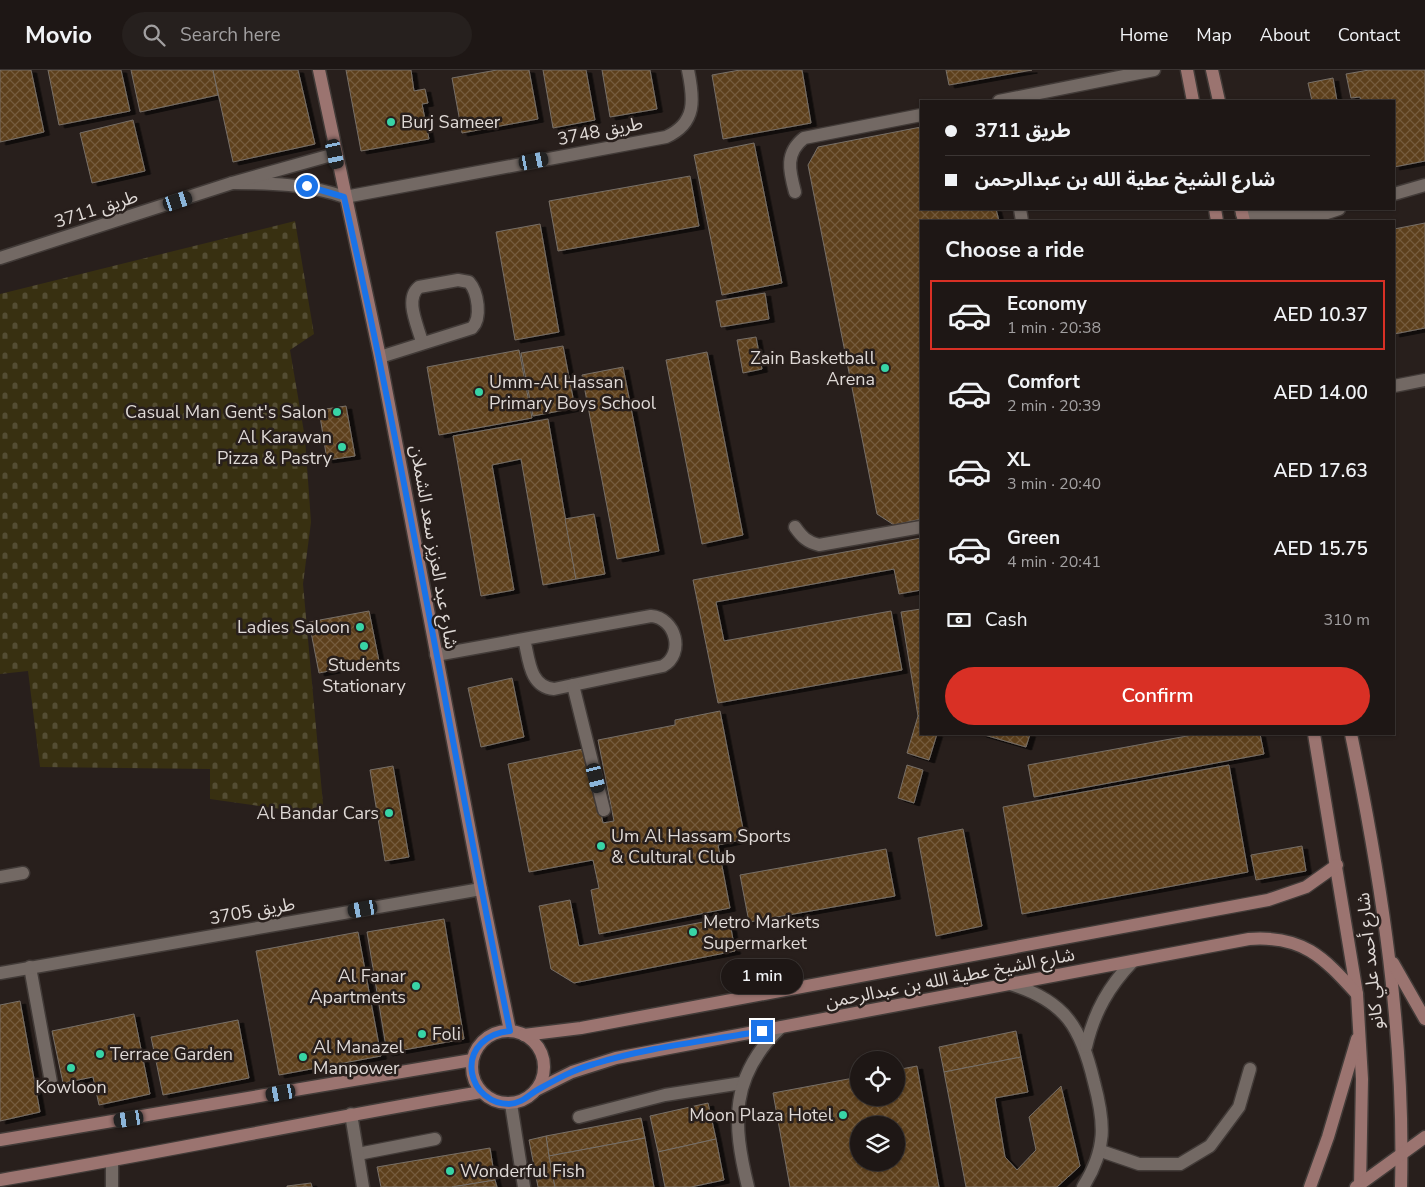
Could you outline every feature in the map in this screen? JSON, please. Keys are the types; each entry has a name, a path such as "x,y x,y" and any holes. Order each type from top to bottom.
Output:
{"street":[{"name":"شارع عبد العزيز سعد الشملان","path":"319,70 344,197 380,356 481,889 510,1031"},
{"name":"طريق 3748","path":"344,197 666,137 679,131 692,108 693,95 688,70"},
{"path":"1006,100 1154,70"},
{"path":"1187,70 1193,100"},
{"path":"1212,70 1219,100"},
{"path":"795,192 789,160 792,150 804,138 920,115"},
{"name":"طريق 3711","path":"0,258 232,183 335,154"},
{"name":"طريق 3711","path":"232,183 296,184 317,188 344,197"},
{"path":"1395,194 1425,185"},
{"path":"1242,215 1285,216 1334,210"},
{"path":"1313,220 1324,212"},
{"path":"380,356 403,351 422,342 468,330 476,324 478,315 474,290 469,282 458,280 419,287 415,290 412,302 422,342"},
{"path":"1395,386 1425,380"},
{"path":"795,527 801,536 809,542 819,545 920,527"},
{"path":"436,655 524,639 652,616 666,620 672,628 675,653 668,663 554,689 540,684 532,673 524,639"},
{"path":"573,685 604,810"},
{"name":"شارع أحمد علي كانو","path":"1314,735 1338,865 1358,994 1360,1027 1359,1186"},
{"name":"شارع أحمد علي كانو","path":"1351,735 1374,847 1390,957 1402,1153 1401,1187"},
{"name":"شارع الشيخ عطية الله بن عبدالرحمن","path":"524,1035 581,1028 1268,900 1306,887 1338,865"},
{"path":"0,877 23,873"},
{"name":"طريق 3705","path":"0,972 481,889"},
{"name":"شارع الشيخ عطية الله بن عبدالرحمن","path":"536,1090 572,1072 601,1062 1249,939 1268,938 1304,946 1319,954 1358,994"},
{"path":"1390,957 1425,1019"},
{"path":"1086,1047 1091,1027 1107,991 1134,961"},
{"path":"30,967 51,1082"},
{"path":"1010,984 1026,989 1056,1006 1068,1018 1086,1047 1102,1109 1103,1130 1100,1151 1093,1170 1083,1187"},
{"path":"748,1187 740,1154 737,1119 742,1083 751,1062 764,1043 781,1027"},
{"path":"1310,1187 1323,1153 1360,1027"},
{"path":"510,1031 524,1035 536,1045 544,1060 544,1076 536,1090 525,1100 511,1104 492,1100 481,1092 472,1074 472,1060 478,1046 489,1036 510,1031"},
{"path":"0,1140 472,1060"},
{"path":"1100,1151 1138,1164 1180,1164 1210,1146 1239,1107 1250,1069"},
{"path":"579,1117 665,1095 742,1083"},
{"path":"0,1180 112,1161 351,1114 481,1092"},
{"path":"511,1104 524,1187"},
{"path":"351,1114 363,1187"},
{"path":"1359,1186 1425,1138"},
{"path":"358,1154 435,1139"},
{"path":"112,1161 112,1187"}],"green space":[{"path":"295,221 314,334 290,350 305,438 311,522 303,584 324,815 210,799 210,769 40,767 28,671 0,674 0,294"}],"building":[{"path":"0,70 31,70 44,132 0,142"},
{"path":"48,70 121,70 130,111 59,125"},
{"path":"131,70 213,70 218,95 140,112"},
{"path":"213,70 298,70 315,144 233,162"},
{"name":"Burj Sameer","path":"346,70 411,70 414,91 425,89 428,103 422,104 429,139 361,151"},
{"path":"497,70 529,70 538,119 462,133 452,78"},
{"path":"543,70 586,70 595,120 553,128"},
{"path":"602,70 650,70 657,109 610,117"},
{"path":"740,70 802,70 811,123 723,139 712,75"},
{"path":"946,70 1032,70 949,85"},
{"path":"1369,70 1425,70 1425,161 1395,167 1395,100 1361,100 1360,97 1351,98 1346,74"},
{"path":"1333,78 1337,100 1312,100 1308,83"},
{"path":"133,120 145,171 92,183 80,133"},
{"name":"Zain Basketball Arena","path":"920,127 920,210 996,210 999,220 920,220 920,519 894,525 877,514 808,165 818,147"},
{"path":"754,143 782,283 722,295 694,155"},
{"path":"690,176 699,226 558,251 549,201"},
{"path":"1425,223 1425,328 1395,334 1395,229"},
{"path":"540,224 559,332 515,340 496,232"},
{"path":"765,293 769,319 721,327 716,301"},
{"path":"756,337 762,369 743,373 737,340"},
{"path":"563,346 575,408 533,416 521,353"},
{"name":"Umm-Al Hassan Primary Boys School","path":"519,350 532,418 439,435 427,367"},
{"path":"707,352 743,535 702,544 666,360"},
{"path":"623,367 659,551 617,559 582,375"},
{"path":"346,406 355,456 327,460 319,410"},
{"path":"548,419 576,579 543,585 521,459 492,465 514,590 481,596 453,436"},
{"path":"594,514 605,574 576,579 565,519"},
{"path":"920,538 920,590 899,594 894,569 716,602 724,641 891,611 902,670 718,703 693,580"},
{"path":"920,609 920,716 918,716 901,612"},
{"path":"369,611 379,661 319,673 309,622"},
{"path":"512,678 524,737 481,747 468,688"},
{"path":"720,711 745,839 718,845 730,908 599,934 591,890 599,888 593,860 529,872 508,764 588,748 603,823 614,821 598,740 675,725 675,720"},
{"path":"918,716 920,716 920,735 937,735 929,760 907,753"},
{"path":"984,735 1030,735 1026,747"},
{"path":"1193,735 1260,735 1264,754 1034,797 1028,765"},
{"path":"907,765 923,770 914,803 898,798"},
{"path":"1229,765 1248,872 1022,914 1003,807"},
{"name":"Al Bandar Cars","path":"393,766 409,857 385,861 370,770"},
{"path":"963,829 982,926 936,936 918,838"},
{"path":"1302,846 1306,871 1256,880 1251,855"},
{"path":"886,849 895,896 749,922 740,875"},
{"name":"Metro Markets Supermarket","path":"570,900 579,946 729,917 735,951 574,983 551,969 539,906"},
{"name":"Al Fanar Apartments","path":"444,919 464,1039 387,1053 367,932"},
{"path":"358,932 381,1056 279,1075 256,951"},
{"path":"20,1001 40,1112 0,1121 0,1005"},
{"name":"Terrace Garden","path":"134,1014 150,1094 99,1105 93,1077 63,1083 52,1031"},
{"path":"238,1020 249,1078 163,1095 151,1037"},
{"path":"1016,1031 1021,1057 944,1072 939,1047"},
{"path":"1021,1057 1028,1092 995,1098 1005,1157 1017,1170 1036,1150 1029,1117 1061,1086 1080,1166 1057,1187 966,1187 944,1072"},
{"path":"917,1066 939,1187 790,1187 773,1093 850,1079 850,1106 905,1106 905,1068"},
{"path":"708,1103 716,1139 658,1152 650,1116"},
{"path":"641,1118 645,1138 549,1156 546,1136"},
{"path":"546,1136 555,1187 538,1187 529,1140"},
{"path":"645,1138 654,1187 555,1187 549,1156"},
{"path":"716,1139 724,1180 691,1187 665,1187 658,1152"},
{"path":"490,1148 495,1180 452,1187 381,1187 377,1167"},
{"path":"495,1180 497,1187 452,1187"},
{"path":"311,1183 312,1187 287,1187 287,1186"}],"place":[{"name":"Burj Sameer","path":"391,122"},
{"name":"Zain Basketball Arena","path":"885,368"},
{"name":"Umm-Al Hassan Primary Boys School","path":"479,392"},
{"name":"Casual Man Gent's Salon","path":"337,412"},
{"name":"Al Karawan Pizza & Pastry","path":"342,447"},
{"name":"Ladies Saloon","path":"360,627"},
{"name":"Students Stationary","path":"364,646"},
{"name":"Al Bandar Cars","path":"389,813"},
{"name":"Um Al Hassam Sports & Cultural Club","path":"601,846"},
{"name":"Metro Markets Supermarket","path":"693,932"},
{"name":"Al Fanar Apartments","path":"416,986"},
{"name":"Foli","path":"422,1034"},
{"name":"Terrace Garden","path":"100,1054"},
{"name":"Al Manazel Manpower","path":"303,1057"},
{"name":"Kowloon","path":"71,1068"},
{"name":"Moon Plaza Hotel","path":"843,1115"},
{"name":"Wonderful Fish","path":"450,1171"}],"route":[{"path":"307,186 344,197 380,356 481,889 510,1031 489,1036 478,1046 472,1060 472,1074 477,1087 486,1097 492,1100 504,1104 518,1103 531,1096 536,1090 572,1072 594,1064 616,1058 762,1031"}]}
